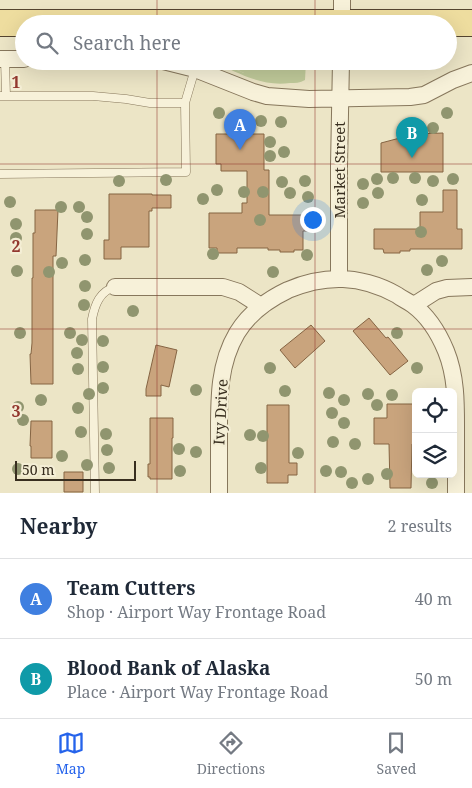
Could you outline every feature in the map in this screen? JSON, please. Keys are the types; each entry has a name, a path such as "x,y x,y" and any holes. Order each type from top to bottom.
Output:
{"main road":[{"path":"0,23 15,23"},
{"path":"457,24 472,24"}],"street":[{"path":"342,0 342,15"},
{"path":"198,70 267,96 302,98 410,98 424,95 452,80 472,73"},
{"name":"Market Street","path":"339,279 341,70"},
{"name":"Ivy Drive","path":"219,493 220,388 229,352 237,334 260,306 278,295 302,285 321,280 355,279 373,284 414,305 435,329 446,352 451,367 456,396 456,493"},
{"path":"115,286 223,287 239,292 260,306"},
{"path":"414,305 436,291 447,288 472,287"}],"lane":[{"path":"3,59 3,96 93,96 150,103 185,103"},
{"path":"0,174 186,172 185,103 195,70"},
{"path":"95,493 92,319 94,307 98,299 115,286"}],"green space":[{"path":"231,70 244,73 238,70 306,70 305,80 296,83 269,83 249,78"}],"building":[{"path":"234,130 247,131 247,134 264,134 264,170 269,170 269,215 309,215 309,231 303,231 303,250 280,252 280,250 268,250 268,248 237,248 237,253 217,253 217,248 209,248 209,213 242,213 242,203 247,203 247,171 221,171 221,164 216,164 216,134 234,134"},
{"path":"443,133 443,172 381,172 381,143 415,134"},
{"path":"443,190 457,190 457,229 462,229 462,249 410,249 410,251 400,251 400,253 384,253 383,249 374,249 374,229 420,229 420,212 443,212"},
{"path":"109,194 171,195 171,208 152,208 152,211 149,211 149,247 121,247 121,259 104,259 104,240 109,240"},
{"path":"35,210 58,210 56,256 53,256 53,384 31,384 30,354 32,343"},
{"path":"369,318 408,361 390,375 353,331"},
{"path":"311,325 325,341 295,368 280,350"},
{"path":"156,345 177,350 169,387 161,385 161,396 146,396 146,389"},
{"path":"387,404 412,404 411,488 390,488 389,444 374,444 374,418 387,418"},
{"path":"267,405 289,405 289,463 297,463 297,475 288,475 288,483 267,483"},
{"path":"150,418 173,418 172,479 150,479 148,477 148,464 150,464"},
{"path":"31,421 52,421 52,458 31,458"},
{"path":"64,472 83,472 83,492 64,492"}],"place":[{"name":"Team Cutters","path":"240,150"},
{"name":"Blood Bank of Alaska","path":"412,158"}]}
